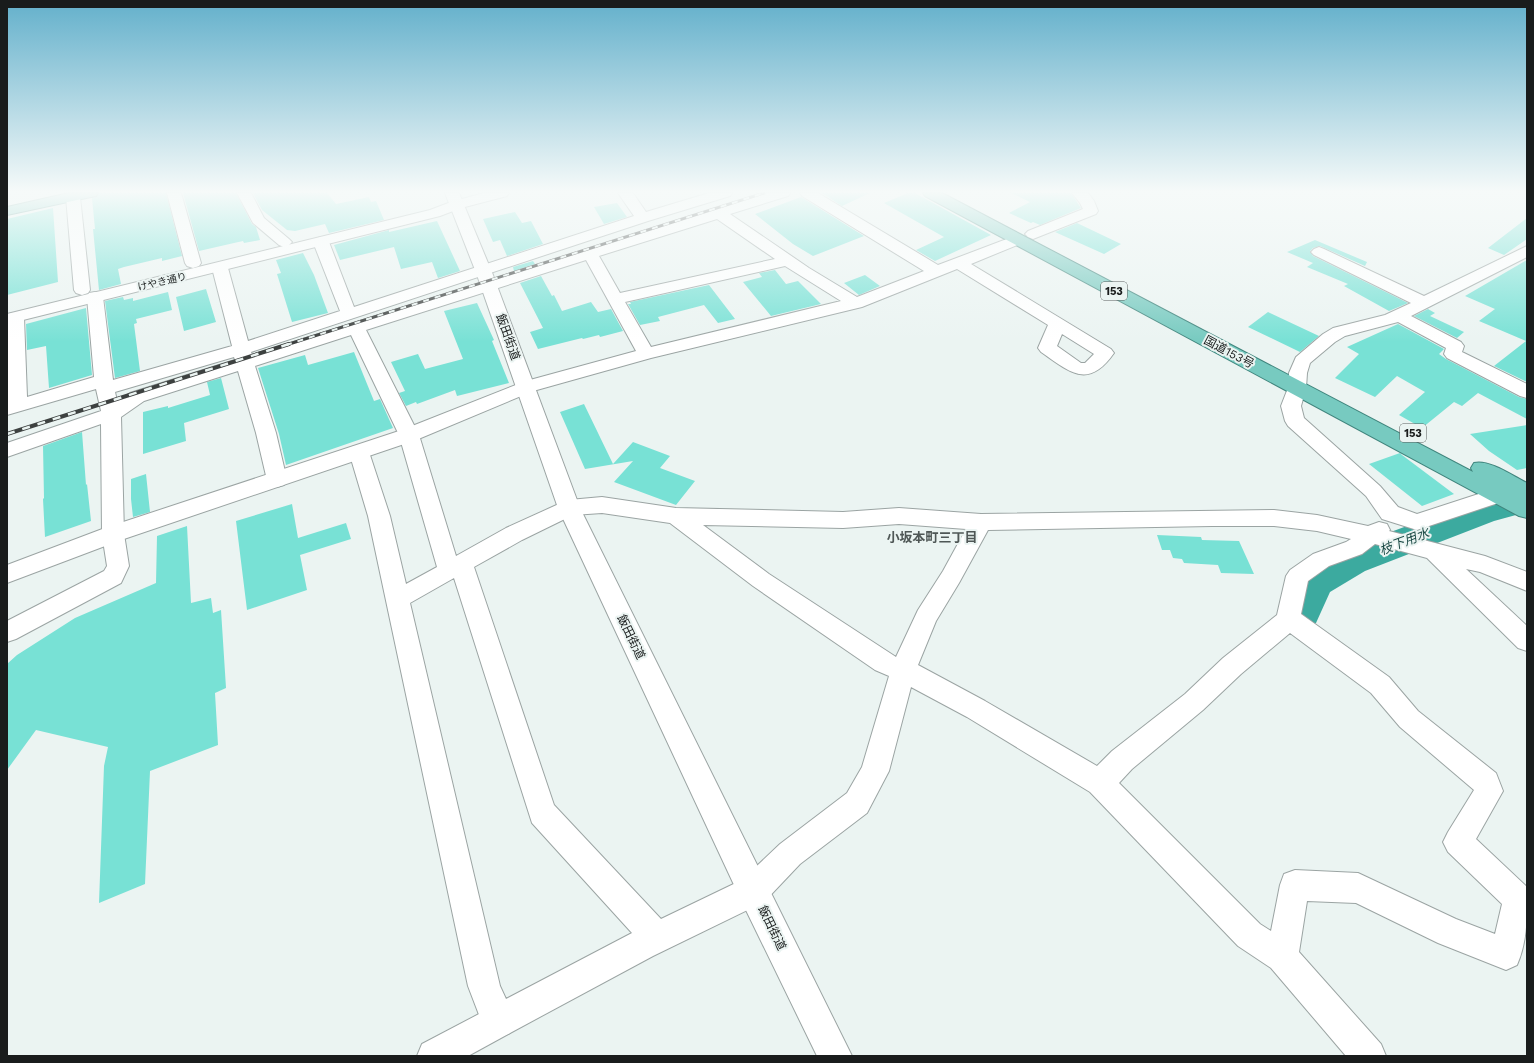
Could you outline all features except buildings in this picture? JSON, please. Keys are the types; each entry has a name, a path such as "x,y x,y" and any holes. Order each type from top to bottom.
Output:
{"highway":[{"name":"国道153号","path":"1022,243 1298,380"},
{"name":"国道153号","path":"1048,243 1298,380 1518,496"}],"street":[{"path":"7,632 113,577 118,566 113,534 111,414 104,384 80,243"},
{"path":"187,243 193,263"},
{"name":"けやき通り","path":"10,315 193,263 281,243"},
{"name":"けやき通り","path":"88,294 220,268 319,243"},
{"path":"321,243 352,321 409,435 542,813 657,938"},
{"name":"飯田街道","path":"472,243 526,387 569,508 753,891 835,1056"},
{"path":"7,450 111,414 137,397 243,356 352,321 483,270 567,243"},
{"path":"352,321 489,286 630,243"},
{"path":"760,243 818,282 856,303"},
{"path":"888,243 936,271"},
{"path":"7,574 113,534 409,435 526,387 646,354 856,303 1010,243"},
{"path":"1518,496 1417,522 1390,513 1373,491 1295,421 1291,406 1302,361 1329,338 1339,332 1391,319 1527,251"},
{"path":"1319,252 1423,302"},
{"path":"591,255 646,354"},
{"path":"615,299 786,261"},
{"path":"959,263 1058,323"},
{"path":"220,268 243,356 266,433 277,480"},
{"path":"10,315 12,407 104,384 243,356"},
{"path":"1397,315 1455,346 1453,354 1527,392"},
{"path":"359,452 379,516 484,986 498,1021"},
{"path":"398,599 514,534 569,508 602,505 676,516 843,520 899,516 981,522 1274,518 1316,523 1371,535 1486,565 1527,582"},
{"path":"1282,957 1295,885 1358,888 1449,932 1506,954 1518,899 1458,842 1489,791 1486,782 1408,719 1380,685 1292,621 1289,614 1298,576 1321,560 1354,548 1386,526 1390,513"},
{"path":"676,516 761,580 884,663 903,670 976,709 1100,783 1249,935 1282,957 1369,1056"},
{"path":"434,1056 657,938 753,891 790,854 857,803 875,771 903,670 926,617 981,522"},
{"path":"1425,549 1527,642"},
{"path":"1100,783 1122,760 1194,702 1232,666 1292,621"}],"waterway":[{"name":"枝下用水","path":"1303,612 1315,583 1352,561 1487,510 1527,500"}],"railway":[{"path":"286,345 608,243"},
{"path":"7,434 289,344"}],"district":[{"name":"小坂本町三丁目","path":"932,537"}]}
